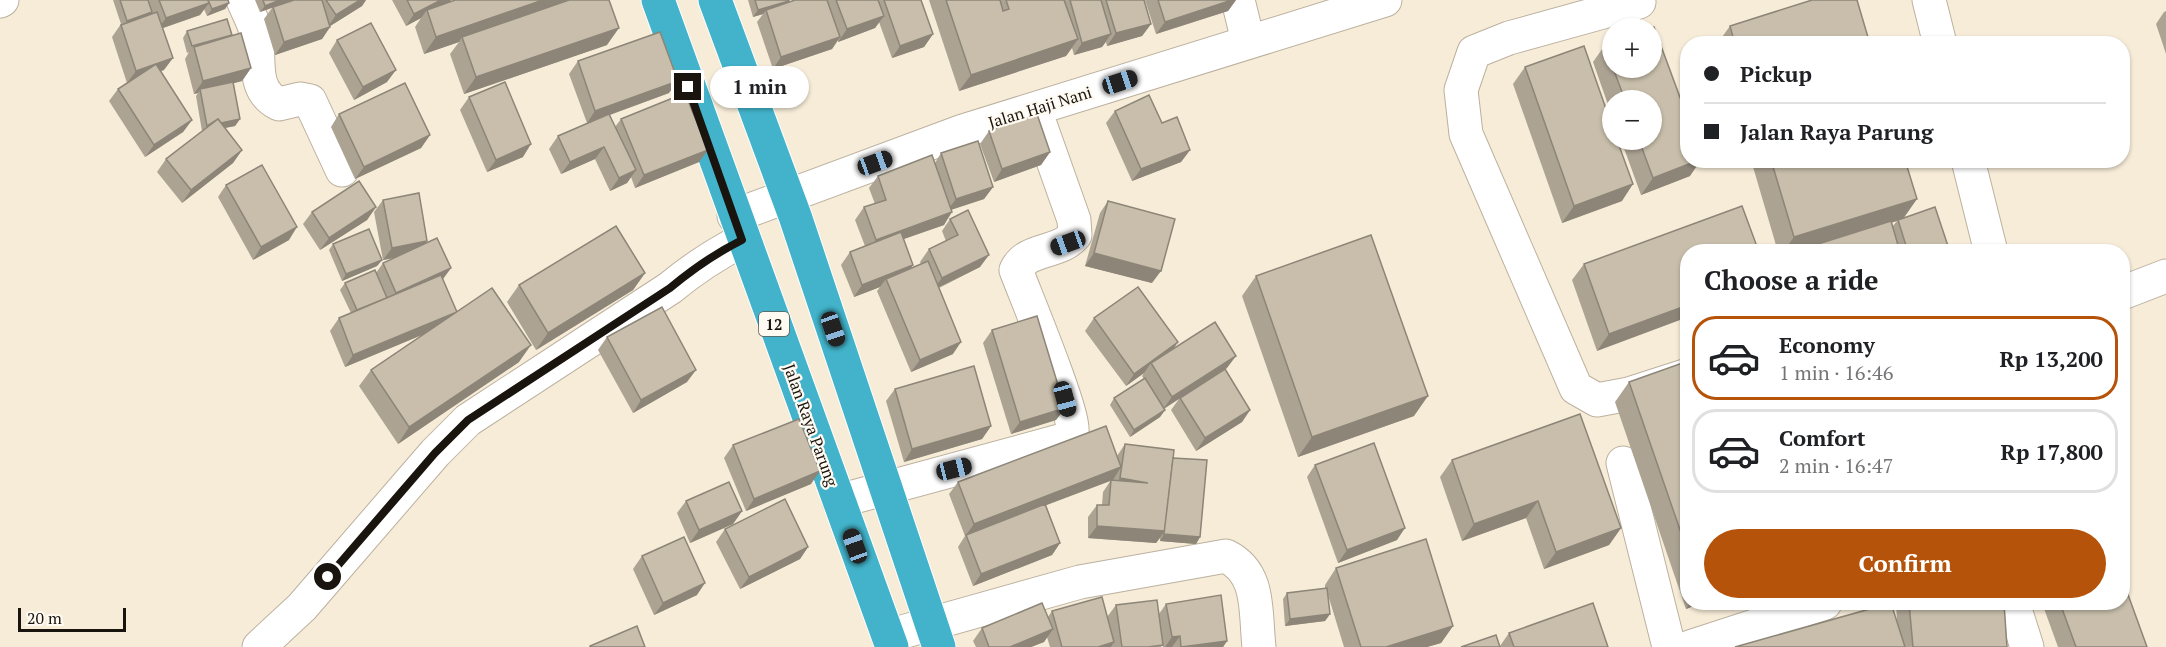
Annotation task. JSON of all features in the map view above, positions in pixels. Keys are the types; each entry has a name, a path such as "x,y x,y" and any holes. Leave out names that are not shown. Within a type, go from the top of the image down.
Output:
{"highway":[{"name":"Jalan Raya Parung","path":"657,0 890,641"},
{"path":"715,0 787,195 935,636"}],"street":[{"path":"243,0 255,28 258,73 264,93 279,104 300,99 310,101 342,170"},
{"path":"1238,0 1248,41"},
{"name":"Jalan Haji Nani","path":"259,647 302,607 435,453 468,420 670,288 693,271 738,228 787,195 963,131 1385,0"},
{"path":"1929,0 1938,36"},
{"path":"1639,2 1509,38 1474,52 1461,90 1466,134 1576,388 1597,400 1629,394 1680,378"},
{"path":"839,501 1067,439 1071,436 1073,430 1065,399 1016,270 1025,258 1068,243 1075,235 1074,220 1035,110"},
{"path":"1970,168 1989,244"},
{"path":"2130,290 2166,276"},
{"path":"1623,463 1669,647"},
{"path":"890,641 935,636 1080,582 1226,556 1238,562 1249,574 1259,647"},
{"path":"1690,647 1804,610"},
{"path":"2015,610 2027,647"}],"building":[{"path":"120,0 148,0 152,12 127,21"},
{"path":"159,0 208,0 209,3 166,18"},
{"path":"208,0 228,0 229,3 212,9"},
{"path":"263,0 280,0 265,6"},
{"path":"294,0 322,0 330,27 284,42 273,7"},
{"path":"326,0 360,0 336,15"},
{"path":"407,0 441,0 414,14"},
{"path":"455,0 543,0 436,37 427,10"},
{"path":"569,0 609,0 619,28 476,77 462,37"},
{"path":"755,0 789,0 789,1 758,10"},
{"path":"795,0 827,0 840,37 781,57 766,10"},
{"path":"836,0 878,0 884,16 847,29"},
{"path":"884,0 921,0 933,34 900,46"},
{"path":"946,0 1000,0 1003,11 1009,9 1006,0 1064,0 1078,39 971,75"},
{"path":"1070,0 1101,0 1111,34 1082,43"},
{"path":"1106,0 1144,0 1151,24 1116,33"},
{"path":"1158,0 1232,0 1165,22"},
{"path":"1812,0 1857,0 1868,36 1733,36 1730,26"},
{"path":"157,12 173,58 136,71 121,25"},
{"path":"227,19 232,35 192,46 187,31"},
{"path":"371,23 396,70 363,87 337,40"},
{"path":"660,32 678,81 595,111 578,61"},
{"path":"241,33 251,68 203,81 194,47"},
{"path":"1584,46 1602,97 1602,150 1621,150 1633,184 1574,206 1525,67"},
{"path":"1662,49 1680,97 1680,167 1653,178 1643,150 1662,150 1662,90 1621,90 1617,78 1662,78"},
{"path":"156,64 192,120 154,145 118,89"},
{"path":"233,82 240,119 221,123 218,119 207,126 200,89"},
{"path":"505,82 531,144 496,160 469,97"},
{"path":"405,83 430,135 364,167 339,114"},
{"path":"685,93 708,150 644,175 621,119"},
{"path":"1149,95 1162,123 1177,117 1190,150 1141,169 1115,111"},
{"path":"609,114 636,170 619,178 604,147 570,162 558,136"},
{"path":"1037,114 1050,152 1002,169 989,131"},
{"path":"218,119 242,150 191,190 166,159"},
{"path":"978,141 993,187 956,199 941,153"},
{"path":"932,155 952,212 876,240 864,207 886,200 878,176"},
{"path":"262,165 297,227 261,247 226,185"},
{"path":"1773,168 1907,168 1917,199 1794,237"},
{"path":"359,181 376,207 329,238 312,212"},
{"path":"419,193 427,241 392,248 383,200"},
{"path":"1108,201 1175,219 1161,271 1094,253"},
{"path":"1742,206 1756,244 1680,244 1680,308 1609,334 1584,264"},
{"path":"1935,207 1947,244 1906,244 1898,220"},
{"path":"968,210 989,255 942,278 929,249 958,235 950,219"},
{"path":"1891,221 1898,244 1818,244"},
{"path":"616,226 645,273 548,333 519,285"},
{"path":"369,229 382,260 346,274 333,244"},
{"path":"901,232 913,265 862,285 850,252"},
{"path":"1371,235 1428,396 1312,437 1256,276"},
{"path":"437,238 451,268 396,293 383,263"},
{"path":"928,261 961,342 920,360 886,279"},
{"path":"375,270 387,298 357,310 345,283"},
{"path":"441,275 457,312 353,355 339,318"},
{"path":"1138,287 1178,342 1134,374 1094,318"},
{"path":"492,288 531,345 409,427 371,370"},
{"path":"662,307 696,370 641,400 607,337"},
{"path":"1037,316 1065,408 1020,422 992,330"},
{"path":"1215,322 1236,356 1172,397 1151,363"},
{"path":"1680,364 1680,530 1629,382"},
{"path":"974,366 991,426 912,449 895,389"},
{"path":"1225,369 1250,410 1205,438 1180,398"},
{"path":"1145,378 1165,410 1134,430 1114,398"},
{"path":"1580,414 1621,528 1556,552 1538,501 1474,524 1452,460"},
{"path":"799,419 820,471 754,499 733,445"},
{"path":"1106,426 1121,467 974,524 958,482"},
{"path":"1374,443 1405,528 1347,550 1315,465"},
{"path":"1125,444 1174,450 1165,531 1097,526 1097,505 1109,505 1111,480 1148,483 1120,478"},
{"path":"1173,458 1207,460 1200,537 1164,534"},
{"path":"729,482 742,511 699,530 686,501"},
{"path":"785,499 808,547 749,577 725,529"},
{"path":"1045,504 1060,543 981,574 966,535"},
{"path":"684,537 705,583 663,603 642,556"},
{"path":"1426,539 1453,626 1386,647 1361,647 1336,568"},
{"path":"1327,588 1330,614 1290,619 1287,593"},
{"path":"1221,595 1227,641 1181,647 1180,636 1172,637 1166,604"},
{"path":"1102,597 1114,642 1098,647 1062,647 1052,611"},
{"path":"1157,600 1163,645 1122,647 1116,605"},
{"path":"2130,600 2147,647 2076,647 2063,610 2130,610"},
{"path":"1042,603 1053,629 1010,647 989,647 982,628"},
{"path":"1593,603 1608,647 1514,647 1509,633"},
{"path":"1866,610 1893,610 1905,647 1735,647"},
{"path":"1910,610 2004,610 2007,647 1913,647"},
{"path":"637,626 645,647 590,647 590,646"},
{"path":"1496,635 1500,647 1461,647"}],"route":[{"path":"328,577 435,453 468,420 670,288 693,271 700,262 742,240 688,87"}]}
